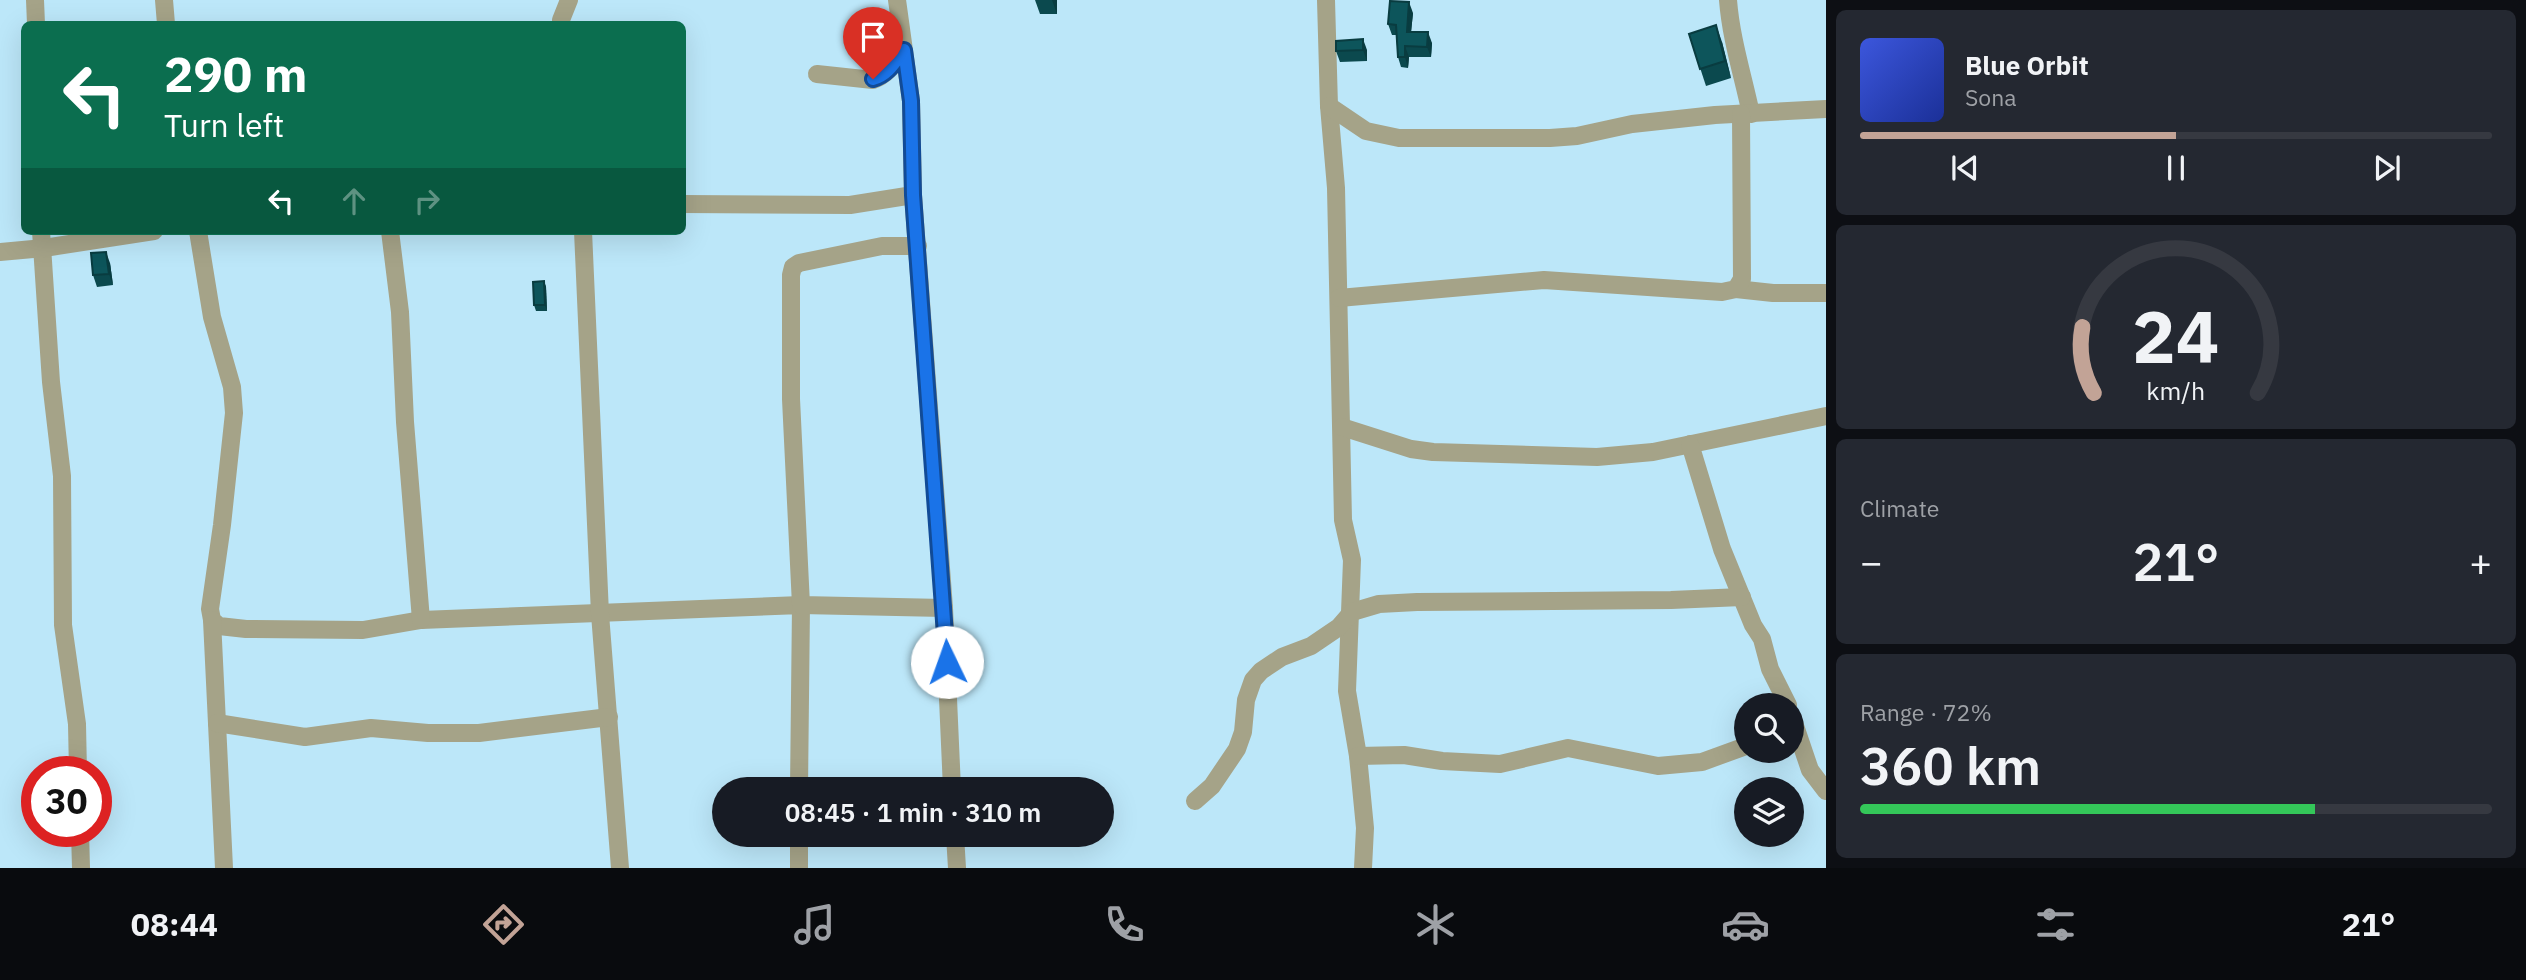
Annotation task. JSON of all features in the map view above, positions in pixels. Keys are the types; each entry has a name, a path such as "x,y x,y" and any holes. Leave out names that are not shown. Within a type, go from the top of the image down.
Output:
{"street":[{"path":"35,0 36,21"},
{"path":"164,0 166,21"},
{"path":"561,21 569,0"},
{"path":"897,0 911,101 913,195 944,608 951,777"},
{"path":"1326,0 1329,106 1336,188 1343,520 1352,560 1347,691 1358,756 1365,828 1363,868"},
{"path":"1728,0 1732,34 1740,59 1746,114 1742,279 1736,289"},
{"path":"817,74 873,79 881,77 904,50"},
{"path":"1329,106 1366,131 1399,138 1521,139 1577,136 1632,124 1826,109"},
{"path":"686,204 850,205 913,195"},
{"path":"0,252 43,240 105,235"},
{"path":"199,235 212,317 232,387 234,413 210,609 223,868"},
{"path":"390,235 400,312 405,422 421,620"},
{"path":"583,235 600,614 620,868"},
{"path":"43,240 51,382 62,476 63,625 76,724 77,756"},
{"path":"799,777 800,605 791,400 790,275 793,267 799,263 882,246 918,246"},
{"path":"1339,298 1544,280 1722,292 1736,289 1773,293 1826,293"},
{"path":"1342,427 1411,449 1433,452 1597,457 1653,452 1825,420"},
{"path":"1690,444 1722,549 1753,625 1762,639 1770,669 1782,693"},
{"path":"1195,801 1212,786 1237,748 1253,680 1282,657 1311,646 1339,627 1352,612 1379,604 1417,602 1742,597"},
{"path":"212,620 219,626 246,629 363,630 421,620 800,605 944,608"},
{"path":"217,723 306,737 371,728 428,733 479,733 609,717"},
{"path":"1358,756 1404,755 1442,761 1500,764 1568,748 1658,765 1702,762 1734,750"},
{"path":"1804,757 1826,791"},
{"path":"80,847 81,868"},
{"path":"799,847 799,868"},
{"path":"956,847 957,868"}],"building":[{"path":"1390,1 1409,2 1407,32 1428,32 1427,47 1405,46 1405,57 1398,57 1396,25 1388,24"},
{"path":"1716,25 1725,61 1700,69 1689,34"},
{"path":"1363,39 1363,50 1336,51 1336,41"},
{"path":"106,252 109,274 93,275 91,253"},
{"path":"544,281 545,305 534,305 533,282"}],"route":[{"path":"873,79 881,77 904,50 911,101 913,195 947,662"}]}
